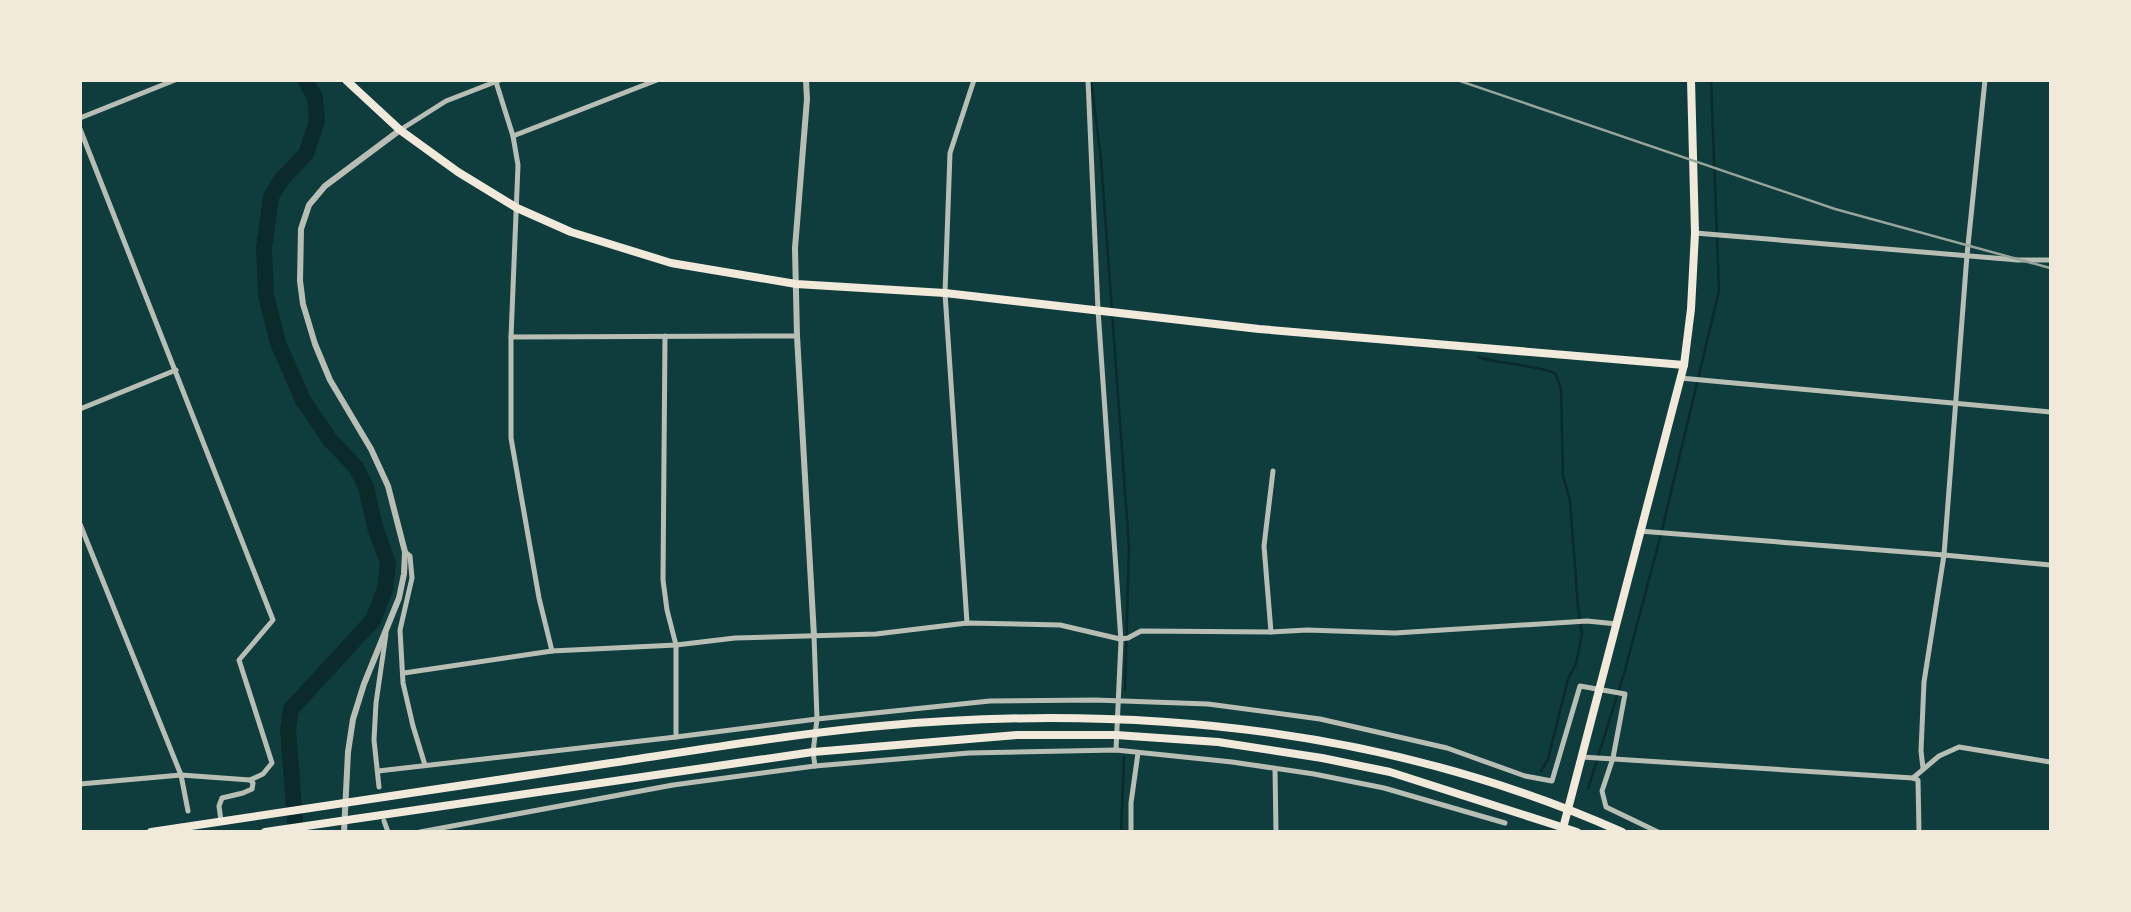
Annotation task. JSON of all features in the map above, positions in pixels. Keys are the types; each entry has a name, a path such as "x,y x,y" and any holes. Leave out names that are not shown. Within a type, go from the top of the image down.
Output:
{"main road":[{"path":"346,80 400,130 458,172 517,208 571,232 671,263 796,284 945,293 1259,329 1684,365"},
{"path":"1562,829 1684,365 1695,233 1691,80"},
{"path":"151,831 814,733 944,721 1116,718 1220,725 1324,740 1442,766 1569,808 1622,831"},
{"path":"265,831 813,752 1017,735 1116,735 1218,741 1390,772 1575,831"}],"street":[{"path":"80,118 175,80"},
{"path":"513,136 657,80"},
{"path":"806,80 795,248 797,336 814,636 817,719 813,752 815,766"},
{"path":"967,623 945,293 950,153 974,80"},
{"path":"1087,80 1098,310 1120,639 1116,750"},
{"path":"1923,768 1920,751 1924,682 1944,555 1967,255 1985,80"},
{"path":"344,831 348,752 353,719 364,684 399,598 405,552 388,486 372,449 330,380 303,304 300,281 302,229 309,205 326,186 400,130 446,100 498,81 518,165 510,337 511,438 539,598 552,651"},
{"path":"80,129 273,620 239,660 272,763 263,774 250,780 181,775 80,785"},
{"path":"1695,233 2018,260 2050,260"},
{"path":"510,337 797,336"},
{"path":"665,337 663,580 676,646 676,737"},
{"path":"80,409 176,370"},
{"path":"1680,378 2050,412"},
{"path":"1271,632 1264,545 1273,471"},
{"path":"80,524 181,775 188,811"},
{"path":"1639,531 2050,565"},
{"path":"405,552 410,556 412,578 400,630 403,683 412,726 425,765"},
{"path":"404,673 552,651 676,646 735,638 876,634 967,623 1060,625 1120,639 1142,631 1307,630 1395,633 1587,621 1617,624"},
{"path":"379,788 374,740 386,630"},
{"path":"378,771 990,701 1118,701 1208,704 1320,719 1447,748 1525,776 1552,781 1580,686 1625,694 1613,758 1602,791 1606,807 1657,831"},
{"path":"1913,778 1939,756 1959,747 2050,762"},
{"path":"420,831 673,786 815,766 969,753 1116,750 1314,774 1384,788 1506,823"},
{"path":"1130,831 1138,753"},
{"path":"1582,757 1913,778 1918,780 1919,831"},
{"path":"1275,769 1276,831"},
{"path":"221,821 219,806 222,797 252,789 253,783 250,780"},
{"path":"384,821 388,831"}],"waterway":[{"path":"296,832 288,730 291,709 373,620 385,589 388,563 375,527 366,487 356,467 330,440 303,400 278,343 266,295 264,248 271,197 281,180 306,154 317,121 315,97 305,80"},
{"path":"1091,80 1101,159 1129,547 1125,690"},
{"path":"1588,789 1625,670 1661,534 1719,291 1711,80"},
{"path":"1478,357 1555,373 1561,388 1563,476 1570,500 1582,634 1548,759 1541,771"},
{"path":"1121,832 1124,757"}],"railway":[{"path":"1457,80 1835,209 2050,268"}]}
